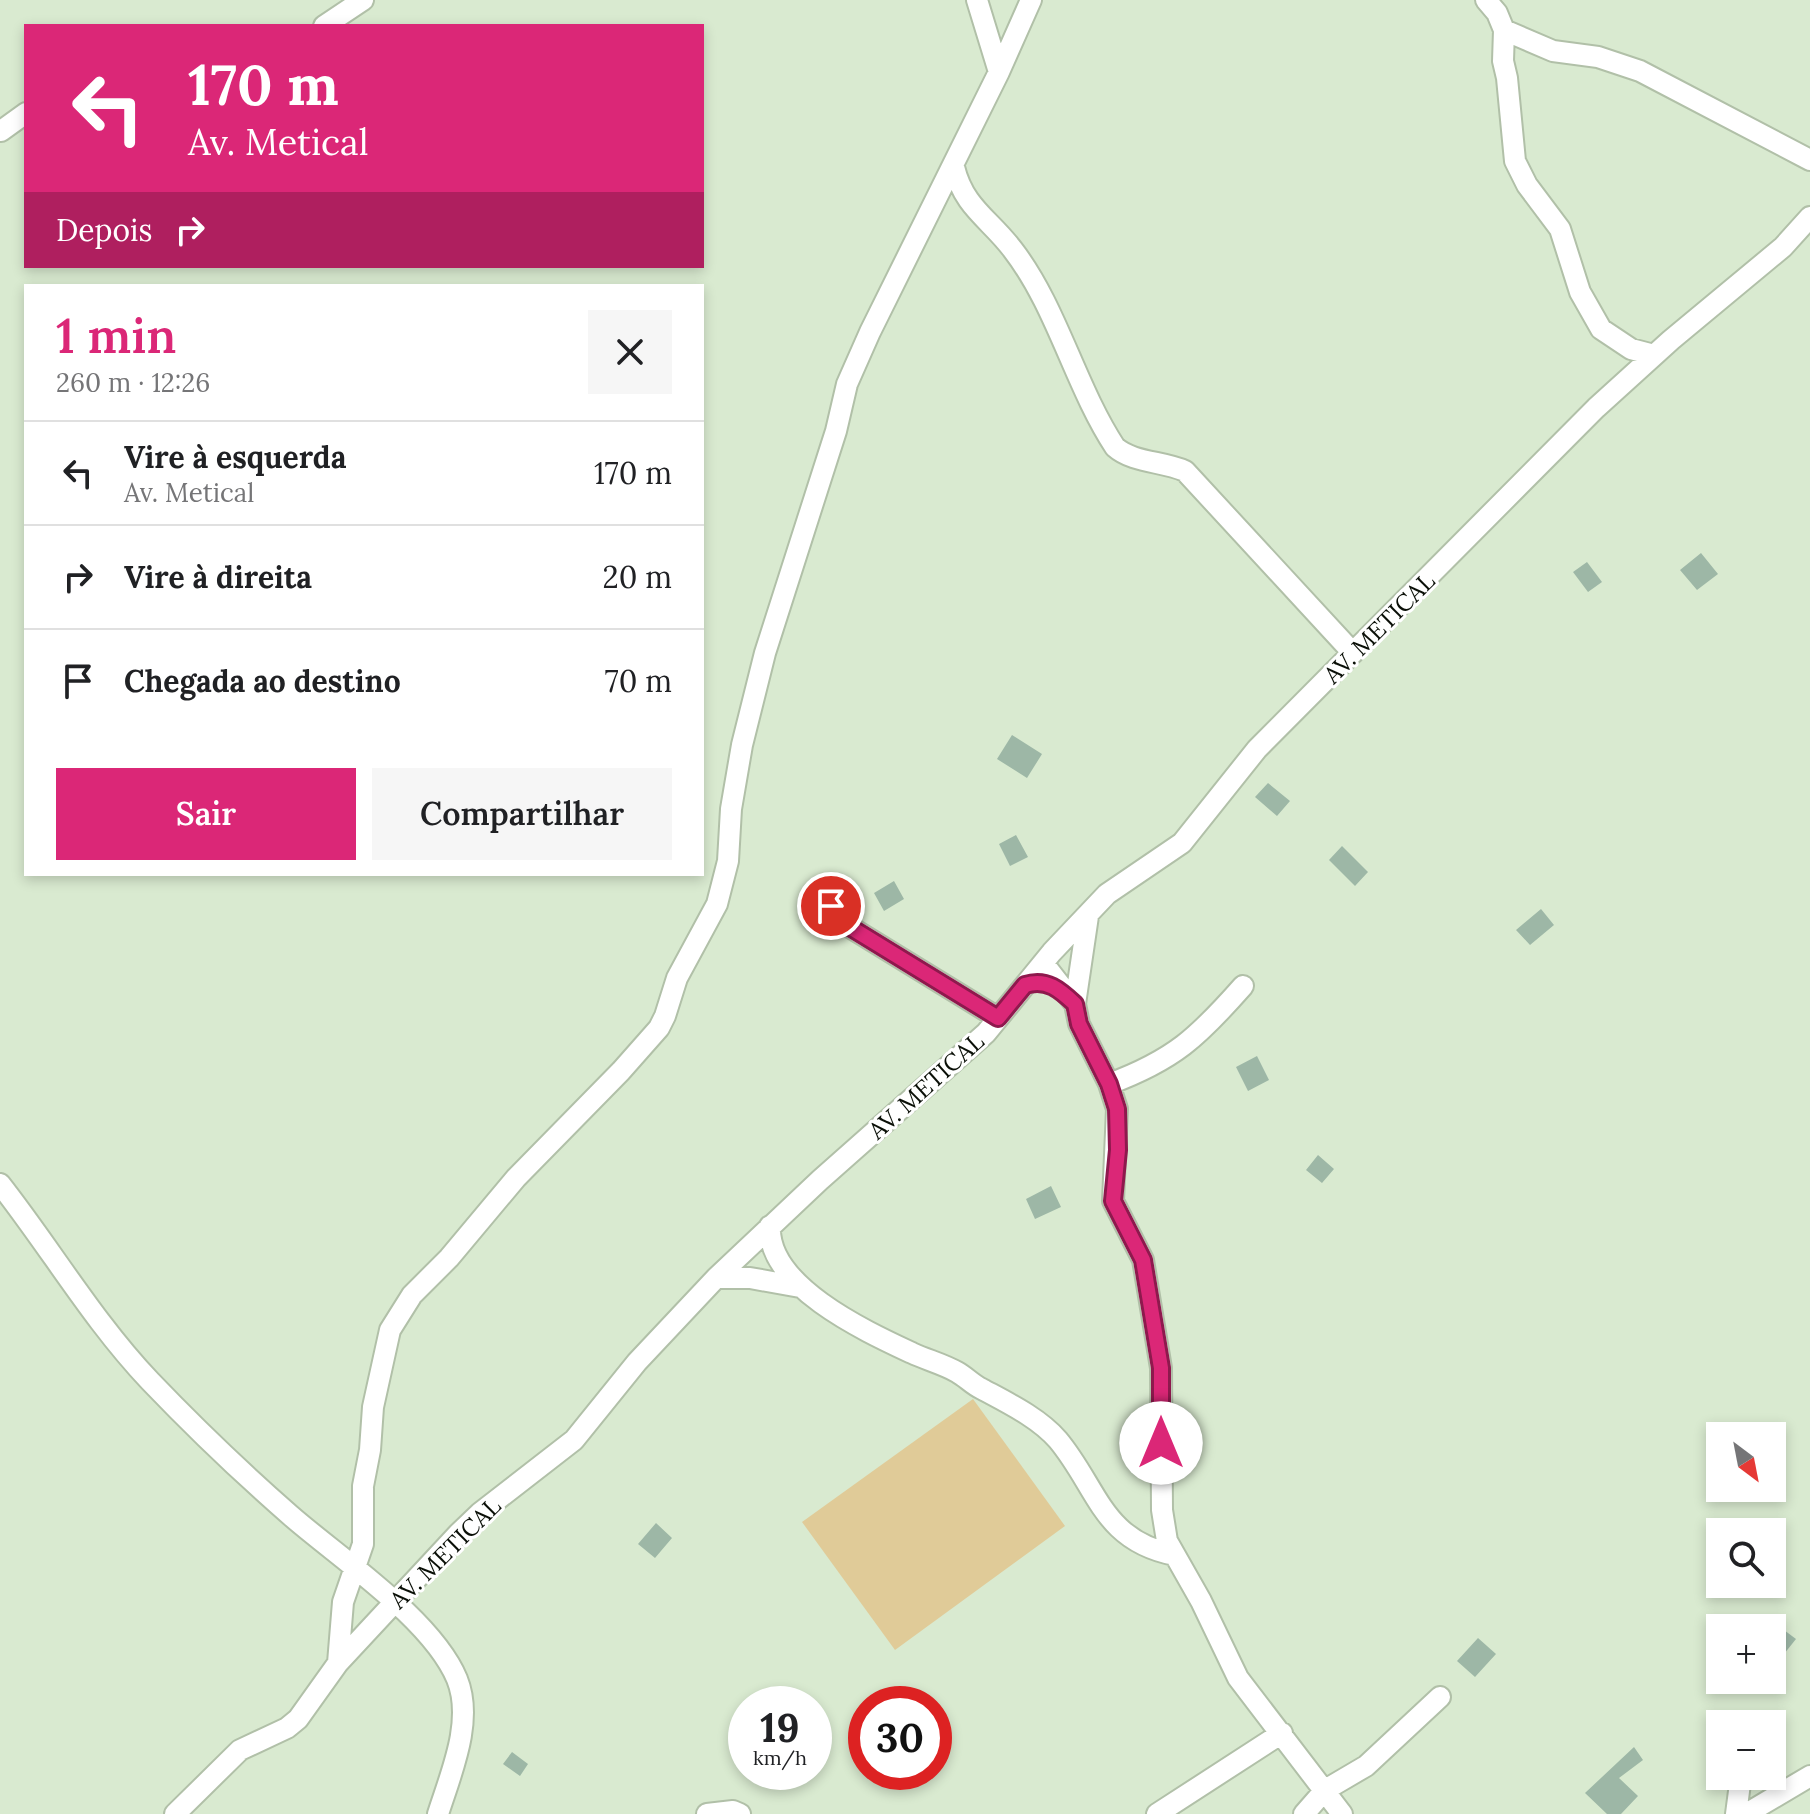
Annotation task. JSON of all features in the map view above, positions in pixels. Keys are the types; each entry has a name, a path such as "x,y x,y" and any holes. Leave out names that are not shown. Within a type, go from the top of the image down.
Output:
{"street":[{"path":"327,24 363,0"},
{"path":"977,0 999,72"},
{"path":"338,1663 343,1602 365,1532 363,1486 370,1450 373,1407 390,1330 412,1295 449,1258 516,1178 659,1028 681,970 717,904 728,861 731,809 742,745 765,653 836,431 847,384 954,167 1031,0"},
{"path":"1486,0 1497,13 1504,30 1503,61 1515,161 1527,185 1560,229 1580,292 1601,329 1631,349 1654,355"},
{"path":"1504,30 1553,51 1598,57 1640,71 1810,160"},
{"path":"1,131 24,114"},
{"path":"954,167 958,183 974,210 1019,258 1115,447 1130,457 1185,471 1353,653"},
{"name":"AV. METICAL","path":"175,1814 240,1750 293,1724 338,1663 394,1603 480,1513 574,1440 637,1362 716,1278 963,1054 1113,889 1182,843 1257,749 1596,408 1783,247 1810,217"},
{"path":"831,906 831,912 840,921 998,1018"},
{"path":"1068,998 1088,916"},
{"path":"1043,963 1068,998 1109,1084 1117,1109 1118,1150 1113,1201 1143,1260 1161,1368 1163,1527 1238,1678 1342,1814"},
{"path":"1025,985 1048,983 1068,998"},
{"path":"1109,1084 1152,1068 1178,1052 1243,986"},
{"path":"0,1184 107,1332 150,1382 289,1513 394,1603 449,1662 462,1700 461,1731 438,1814"},
{"path":"770,1226 769,1243 783,1269 800,1287 893,1344 956,1371 1043,1427 1058,1441 1095,1500 1115,1524 1149,1550 1175,1555"},
{"path":"716,1278 750,1278 800,1287"},
{"path":"1304,1814 1325,1790 1366,1766 1440,1697"},
{"path":"1157,1814 1282,1733"},
{"path":"1746,1814 1810,1776"},
{"path":"1736,1814 1739,1790"},
{"path":"707,1814 733,1811 740,1814"}],"shaded area":[{"path":"973,1399 1065,1526 895,1650 802,1522"}],"building":[{"path":"1701,553 1718,574 1697,590 1680,570"},
{"path":"1587,562 1602,582 1588,592 1573,572"},
{"path":"1012,735 1042,754 1027,778 997,759"},
{"path":"1268,783 1290,801 1277,816 1255,797"},
{"path":"1016,835 1028,857 1010,866 999,844"},
{"path":"1342,846 1368,872 1355,886 1329,860"},
{"path":"894,881 904,899 884,911 874,893"},
{"path":"1541,909 1554,925 1530,945 1516,930"},
{"path":"1257,1056 1269,1080 1248,1091 1236,1067"},
{"path":"1318,1155 1334,1169 1322,1183 1306,1170"},
{"path":"1051,1186 1061,1207 1035,1219 1026,1199"},
{"path":"656,1523 672,1538 655,1558 638,1544"},
{"path":"1786,1632 1796,1639 1786,1652"},
{"path":"1478,1638 1496,1654 1475,1677 1457,1661"},
{"path":"1634,1747 1643,1760 1619,1778 1638,1796 1621,1814 1607,1814 1585,1793"},
{"path":"512,1752 528,1764 520,1776 503,1764"}],"route":[{"path":"831,906 831,912 840,921 998,1018 1025,985 1032,983 1048,983 1075,1004 1079,1024 1109,1084 1117,1109 1118,1150 1113,1201 1122,1224 1136,1243 1143,1260 1149,1311 1161,1368 1161,1443"}]}
